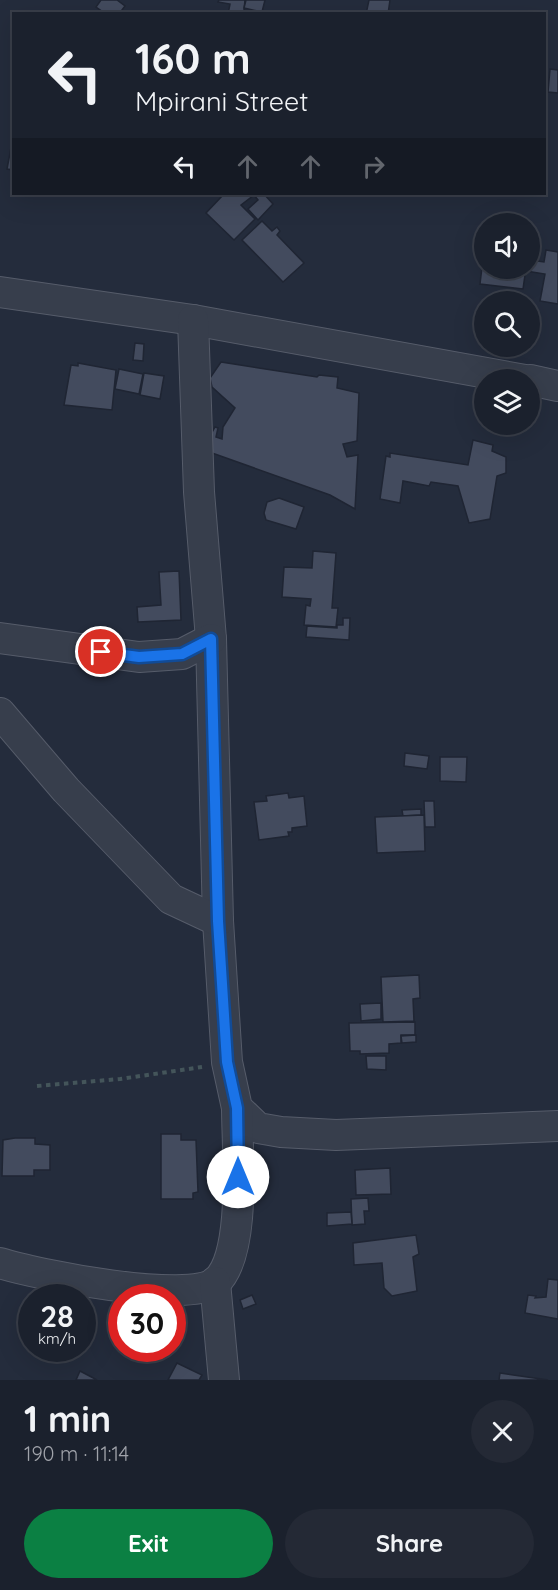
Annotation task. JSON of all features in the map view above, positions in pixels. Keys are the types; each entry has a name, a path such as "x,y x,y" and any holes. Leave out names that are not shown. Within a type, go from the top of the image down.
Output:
{"street":[{"path":"0,292 193,320 474,371"},
{"path":"0,1263 30,1272 136,1289 203,1288 215,1282 228,1263 238,1223 237,1108 227,1062 218,921 211,639 200,492 193,320"},
{"path":"540,382 558,386"},
{"path":"0,638 139,657 182,654 211,639"},
{"path":"0,713 66,789 171,899 218,921"},
{"path":"237,1108 258,1128 281,1132 336,1135 558,1126"},
{"path":"215,1282 224,1380"}],"path":[{"path":"37,1086 152,1075 227,1062"}],"building":[{"path":"101,0 117,0 125,6 120,12 103,12 96,7"},
{"path":"219,0 245,0 244,10 251,12 228,12 230,4 218,2"},
{"path":"246,0 265,0 262,12 244,8"},
{"path":"369,0 390,0 388,12 366,12"},
{"path":"550,69 558,70 558,93 548,92"},
{"path":"12,142 12,170 7,169"},
{"path":"223,195 254,195 241,205 255,219 234,240 206,213"},
{"path":"254,195 265,195 273,204 258,220 248,209 258,200"},
{"path":"262,221 272,231 277,227 280,231 277,235 304,263 283,282 242,240"},
{"path":"546,250 558,252 558,304 540,301 545,274 540,273 540,261 544,262"},
{"path":"481,279 524,279 523,289 480,284"},
{"path":"135,343 144,344 143,361 133,360"},
{"path":"221,362 317,377 319,375 338,377 337,388 359,393 357,441 343,444 347,457 358,455 355,509 330,495 212,453 210,436 215,427 218,428 216,437 222,439 223,427 235,408 212,387 210,378"},
{"path":"78,363 116,370 112,410 64,405 71,365 78,366"},
{"path":"119,369 143,374 139,394 115,389"},
{"path":"144,373 164,376 160,399 140,395"},
{"path":"473,440 493,445 492,451 506,457 506,473 497,476 490,519 469,523 458,486 431,482 429,486 403,481 400,503 380,499 386,456 390,457 390,453 468,465"},
{"path":"279,498 304,507 296,529 266,520 264,513 267,502"},
{"path":"313,551 336,553 332,608 338,608 336,627 304,625 306,605 310,606 311,599 282,597 284,567 312,568"},
{"path":"179,571 181,620 138,622 137,607 161,605 159,572"},
{"path":"343,618 350,618 349,640 306,637 307,626 337,628 337,625 343,625"},
{"path":"405,753 429,756 427,769 404,766"},
{"path":"440,757 467,757 466,782 440,781"},
{"path":"288,793 289,798 304,796 307,826 292,828 292,832 288,832 289,836 259,840 254,802 267,801 266,796"},
{"path":"424,801 434,801 435,827 425,827"},
{"path":"421,809 421,815 403,816 402,810"},
{"path":"424,815 425,851 377,853 375,817"},
{"path":"419,975 420,998 413,999 414,1021 383,1022 381,977"},
{"path":"381,1003 381,1019 361,1021 360,1004"},
{"path":"415,1022 415,1035 401,1035 401,1043 389,1044 389,1053 360,1054 360,1051 350,1051 349,1023"},
{"path":"416,1035 416,1042 402,1043 401,1036"},
{"path":"366,1056 386,1056 386,1070 367,1069"},
{"path":"161,1134 181,1134 181,1140 196,1140 198,1192 193,1193 193,1199 161,1199"},
{"path":"35,1138 35,1144 50,1145 50,1170 34,1170 34,1176 2,1176 3,1140"},
{"path":"390,1168 391,1194 356,1195 355,1170"},
{"path":"368,1198 369,1211 364,1211 365,1224 352,1225 351,1199"},
{"path":"351,1212 352,1224 327,1226 327,1213"},
{"path":"416,1235 419,1254 413,1257 417,1291 392,1296 384,1288 382,1263 354,1265 353,1243"},
{"path":"548,1279 558,1280 558,1319 525,1313 528,1295 536,1296 535,1298 546,1297"},
{"path":"252,1295 256,1304 243,1309 240,1300"},
{"path":"177,1363 202,1375 199,1380 168,1380"},
{"path":"80,1371 97,1380 76,1380"},
{"path":"500,1373 548,1380 499,1380"}],"route":[{"path":"101,652 139,657 182,654 211,639 218,921 227,1062 237,1108 238,1177"}]}
